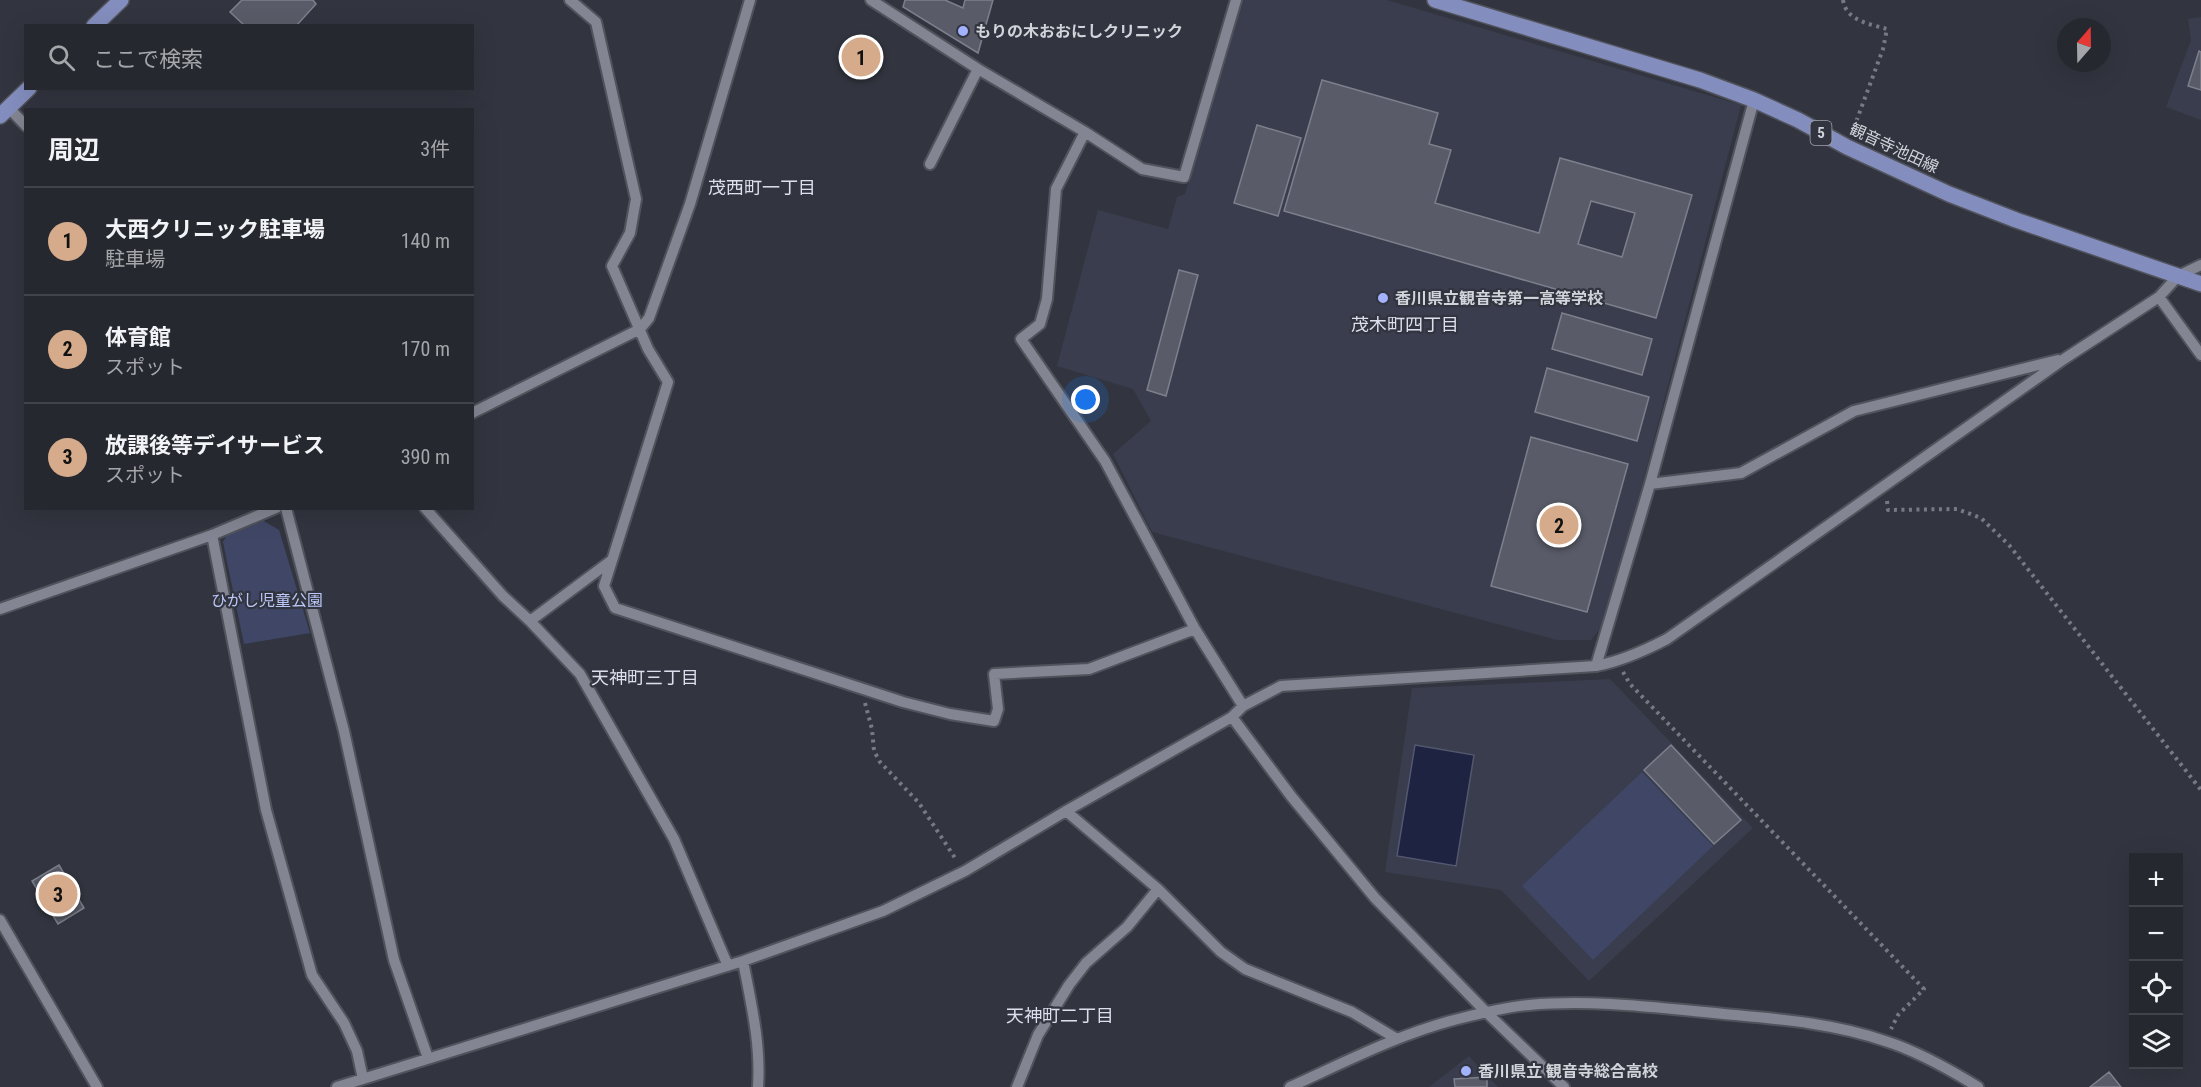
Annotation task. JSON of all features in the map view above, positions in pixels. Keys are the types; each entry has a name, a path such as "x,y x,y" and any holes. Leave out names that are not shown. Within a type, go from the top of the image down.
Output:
{"main road":[{"path":"96,24 121,0"},
{"name":"観音寺池田線","path":"1435,0 1700,80 1755,100 1847,147 1949,194 2201,284"},
{"path":"5,112 26,90"}],"street":[{"path":"570,0 596,22 636,199 630,233 612,266 640,329 668,382 604,586 615,608 861,688 950,714 994,721 998,709 994,674 1089,669 1195,629"},
{"path":"474,412 640,329 649,318 690,204 750,0"},
{"path":"871,0 978,69 1142,169 1184,177 1236,0"},
{"path":"892,13 897,0"},
{"path":"930,164 978,69"},
{"path":"1596,666 1650,484 1755,100"},
{"path":"5,112 24,125"},
{"path":"1084,132 1056,189 1047,298 1040,324 1021,339 1105,461 1195,629 1243,706"},
{"path":"337,1087 728,966 883,911 965,871 1232,717 1243,706 1281,686 1596,666 1617,662 1667,639 2064,358 2159,297 2178,276 2201,265"},
{"path":"2159,297 2201,355"},
{"path":"1650,484 1741,473 1854,411 2064,358"},
{"path":"0,609 212,535 271,510"},
{"path":"287,510 345,730 394,960 428,1058"},
{"path":"426,510 503,596 580,674 674,839 728,966"},
{"path":"212,535 266,810 312,975 344,1023 357,1051 363,1079"},
{"path":"530,621 612,560"},
{"path":"1232,717 1291,796 1375,898 1487,1013 1564,1087"},
{"path":"1066,811 1158,889 1221,952 1245,969 1352,1012 1397,1039"},
{"path":"1017,1087 1038,1035 1069,985 1086,963 1127,927 1158,889"},
{"path":"0,920 97,1087"},
{"path":"743,961 756,1025 758,1087"},
{"path":"1290,1087 1397,1039 1452,1020 1539,1005 1572,1003 1638,1006 1776,1019 1832,1027 1886,1041 1959,1075 1978,1087"}],"path":[{"path":"1843,0 1844,6 1854,19 1887,29 1876,70 1847,147"},
{"path":"1884,485 1888,510 1957,509 1981,518 2009,545 2201,790"},
{"path":"1617,662 1630,684 1924,989 1898,1015 1886,1041"},
{"path":"861,688 872,729 874,751 880,762 919,803 939,836 965,871"}],"shaded area":[{"name":"香川県立観音寺第一高等学校","path":"1242,0 1387,0 1741,105 1607,620 1591,640 1557,640 1152,532 1113,454 1151,421 1133,389 1057,366 1098,210 1168,229 1177,197 1185,194"},
{"path":"2201,17 2201,120 2166,107 2191,40 2188,19"},
{"path":"1610,679 1753,828 1589,981 1501,890 1385,872 1412,688"},
{"path":"1415,745 1474,755 1456,866 1397,856"},
{"name":"香川県立 観音寺総合高校","path":"1469,1056 1498,1087 1429,1087"}],"green space":[{"name":"ひがし児童公園","path":"262,520 279,530 310,633 244,644 223,542 228,533"},
{"path":"1642,772 1713,846 1593,960 1522,886"}],"building":[{"path":"242,0 313,0 316,4 298,24 243,24 230,12"},
{"name":"もりの木おおにしクリニック","path":"905,0 945,0 963,8 965,0 993,0 978,53 903,7"},
{"path":"2199,51 2201,52 2201,90 2188,86"},
{"name":"香川県立観音寺第一高等学校","path":"1322,80 1438,113 1429,144 1451,150 1435,203 1539,233 1560,158 1692,195 1656,318 1284,211","holes":["1591,201 1635,213 1622,257 1578,244"]},
{"path":"1257,125 1301,138 1278,216 1234,203"},
{"path":"1179,270 1198,275 1166,396 1147,390"},
{"path":"1562,313 1652,339 1642,375 1552,349"},
{"path":"1547,368 1649,397 1637,441 1535,412"},
{"path":"1531,437 1628,464 1587,612 1491,586"},
{"path":"1671,745 1741,820 1714,844 1644,770"},
{"path":"59,865 84,908 58,924 32,881"},
{"path":"2109,1072 2121,1087 2090,1087"},
{"path":"1487,1077 1487,1087 1455,1087 1454,1079"}],"place":[{"name":"もりの木おおにしクリニック","path":"963,31"},
{"name":"大西クリニック駐車場","path":"861,57"},
{"name":"香川県立観音寺第一高等学校","path":"1383,298"},
{"name":"体育館","path":"1559,525"},
{"name":"放課後等デイサービス","path":"58,894"},
{"name":"香川県立 観音寺総合高校","path":"1466,1071"}],"district":[{"name":"茂西町一丁目","path":"762,187"},
{"name":"茂木町四丁目","path":"1405,324"},
{"name":"天神町三丁目","path":"645,677"},
{"name":"天神町二丁目","path":"1060,1015"}]}
